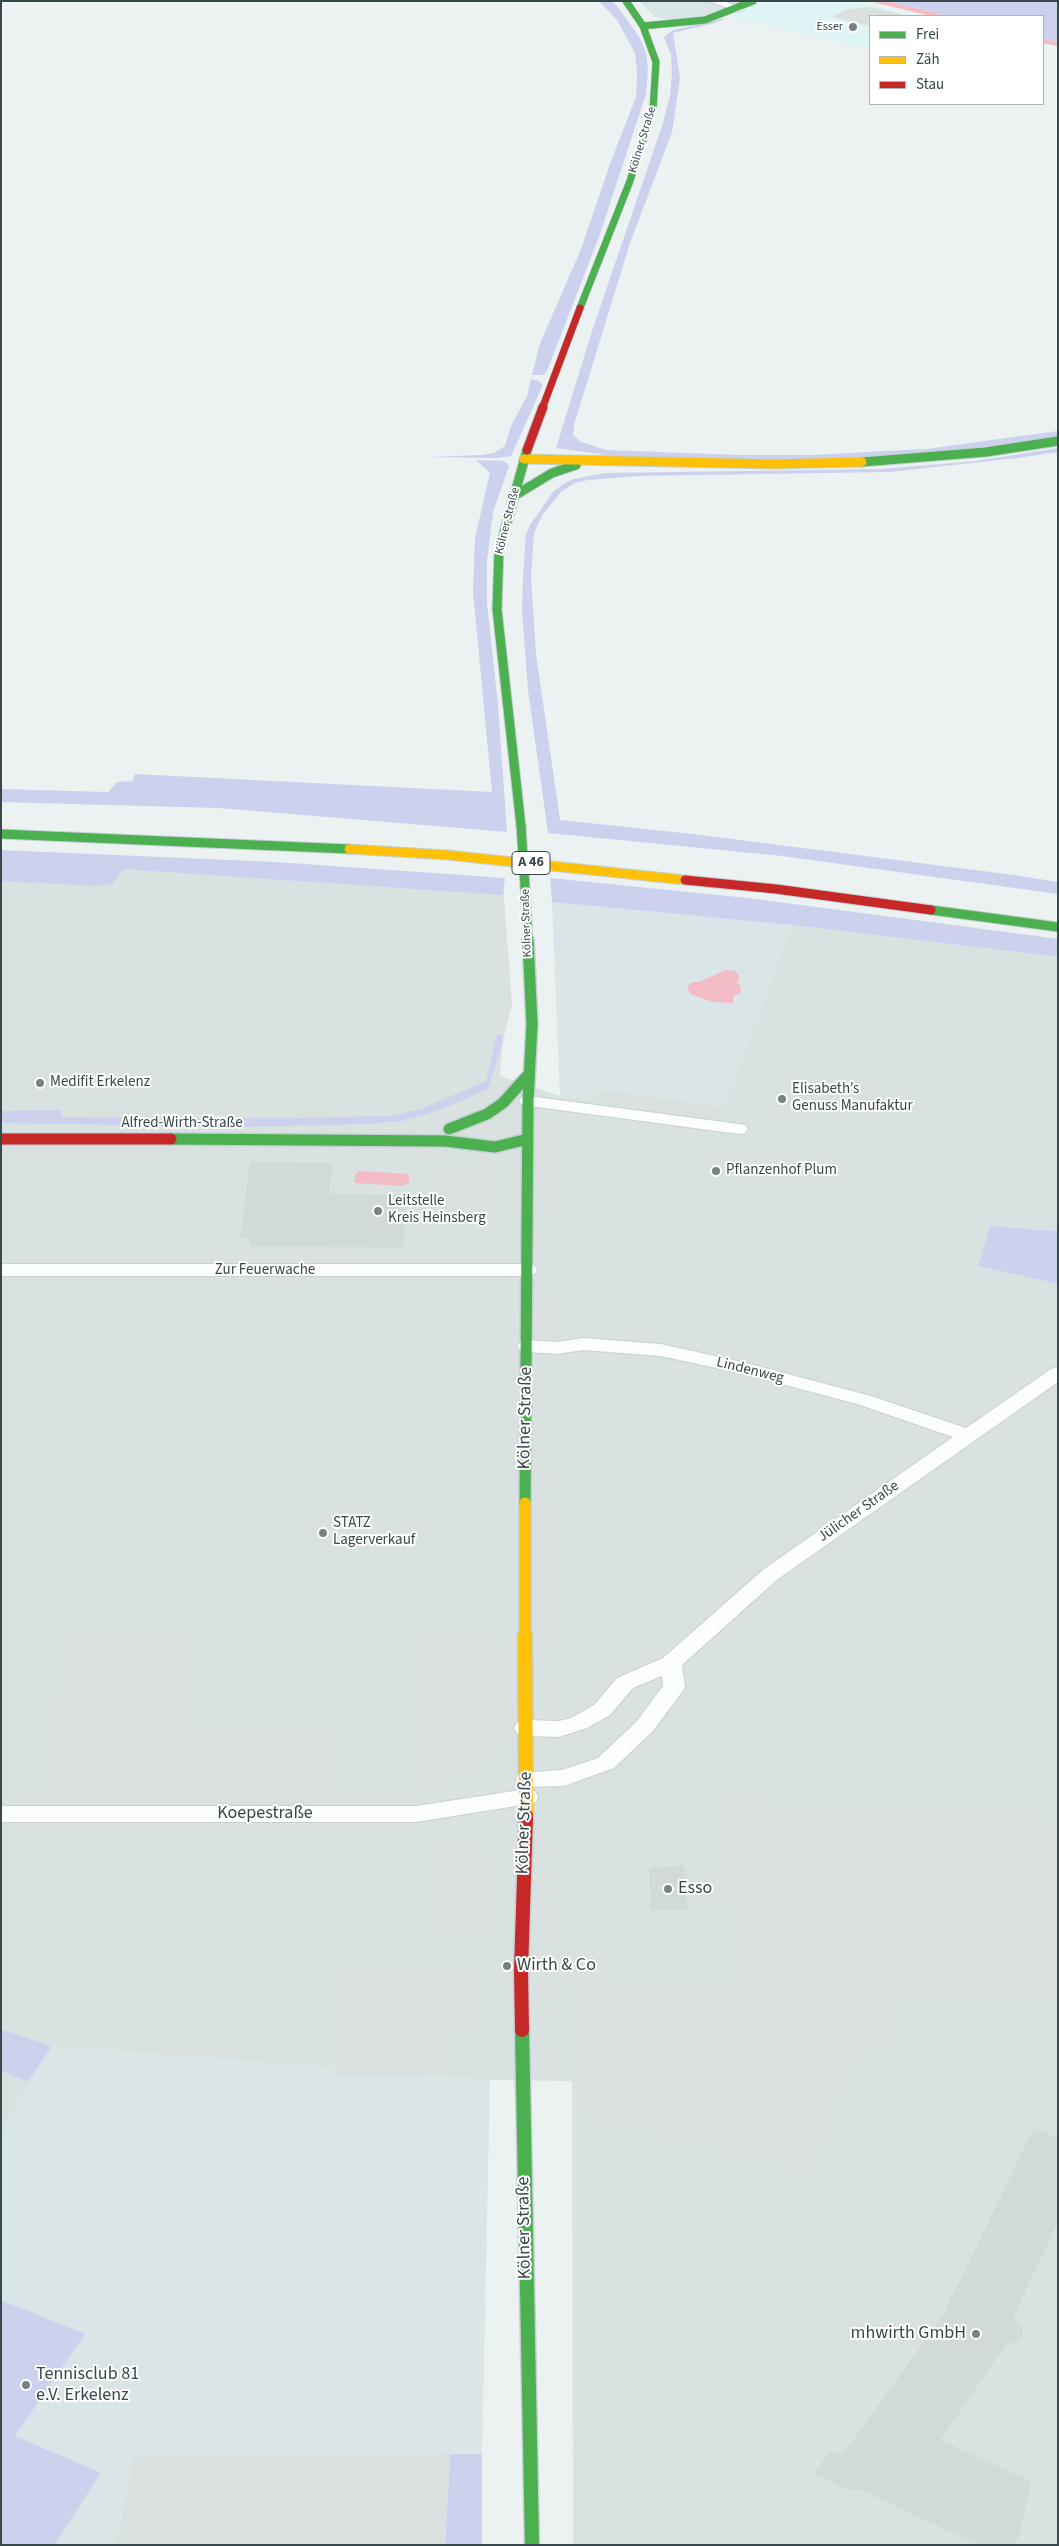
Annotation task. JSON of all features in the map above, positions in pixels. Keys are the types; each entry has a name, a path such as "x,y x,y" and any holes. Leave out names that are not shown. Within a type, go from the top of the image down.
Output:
{"main road":[{"name":"Kölner Straße","path":"532,2545 521,1970 527,1788 528,1101 532,1017 522,826 497,609 499,551 524,459 630,181 653,109 656,62 644,26 626,1"},
{"path":"644,26 706,20 739,9 753,1"},
{"path":"524,459 589,462 774,464 881,462 986,452 1058,441"},
{"path":"514,496 552,473 589,462"},
{"name":"A 46","path":"1,834 262,843 447,855 776,888 1058,927"},
{"name":"A 46","path":"507,845 537,848"},
{"path":"449,1129 471,1122 503,1103 529,1074"},
{"name":"Alfred-Wirth-Straße","path":"363,1138 449,1129 486,1129"},
{"path":"503,1131 528,1139"},
{"name":"Alfred-Wirth-Straße","path":"1,1139 363,1138 444,1141 495,1147 528,1139"}],"street":[{"path":"713,1 739,9"},
{"path":"528,1101 738,1129"},
{"name":"Zur Feuerwache","path":"1,1270 528,1270"},
{"name":"Lindenweg","path":"527,1346 557,1348 583,1344 661,1350 750,1370 864,1400 967,1435"},
{"name":"Jülicher Straße","path":"526,1728 560,1728 580,1723 602,1710 626,1683 671,1663 771,1574 1058,1373"},
{"path":"527,1788 606,1764 645,1726 674,1687 671,1663"},
{"name":"Koepestraße","path":"1,1814 416,1814 527,1788"}],"shaded area":[{"path":"599,1 612,1 640,38 646,53 648,70 646,94 599,237 547,371 544,375 532,375 539,346 581,249 610,164 636,97 637,73 635,53 617,20"},
{"path":"640,1 745,1 698,19 674,21 655,17"},
{"path":"759,1 852,1 913,15 869,15 869,50 729,17"},
{"path":"886,1 1058,1 1058,42 1044,39 1044,15 945,15"},
{"path":"870,7 905,15 869,15 869,26 832,17 848,9"},
{"path":"729,17 715,23 673,33 680,78 672,132 630,243 574,425 573,435 581,442 606,450 741,455 810,455 926,449 1058,431 1058,437 1001,447 919,456 821,460 620,457 556,448 592,331 663,123 670,96 672,73 671,55 664,37 673,30"},
{"path":"531,379 539,381 543,385 511,456 497,458 429,457 481,455 494,453 505,446 511,426 527,396"},
{"path":"1058,448 1058,452 1017,458 889,472 638,476 588,480 575,483 561,492 543,514 534,533 531,577 536,654 560,820 693,834 1014,875 1058,882 1058,894 782,856 548,833 528,690 522,611 523,576 526,534 530,525 553,492 563,484 573,479 605,473 881,469 976,461"},
{"path":"476,460 504,461 509,466 493,512 487,561 487,603 498,705 507,832 218,808 1,802 1,789 108,792 117,782 132,781 135,774 492,792 473,592 475,538 490,473"},
{"path":"1,850 276,862 505,878 503,895 123,869 112,884 96,886 1,881"},
{"path":"1,856 503,884 512,1004 503,1041 500,1076 560,1096 592,1101 597,1089 725,1107 792,925 1058,957 1058,1231 990,1226 978,1266 1058,1284 1058,2545 573,2545 572,2081 490,2080 52,2046 1,2029"},
{"path":"550,878 748,898 1058,939 1058,957 792,925 552,902"},
{"path":"552,902 792,925 725,1108 597,1089 592,1101 560,1096"},
{"path":"726,970 735,971 740,977 737,981 741,988 740,993 733,996 733,1003 713,1002 690,994 687,988 692,982 699,982"},
{"path":"497,1034 502,1035 503,1041 488,1089 440,1110 403,1121 367,1124 245,1127 1,1123 1,1111 61,1110 61,1117 283,1118 389,1116 421,1109 486,1081"},
{"path":"616,1092 725,1108 720,1120 610,1104"},
{"path":"358,1171 409,1174 409,1182 403,1186 355,1183 355,1176"},
{"path":"482,1174 482,1219 440,1219 440,1175"},
{"path":"990,1226 1058,1231 1058,1284 978,1266"},
{"path":"308,1255 344,1255 344,1265 307,1265"},
{"path":"71,1640 191,1641 186,1728 327,1731 321,1807 46,1800"},
{"path":"497,1640 497,1739 481,1756 458,1772 417,1789 422,1641"},
{"path":"729,1804 1058,1823 1058,2000 883,1993 883,2047 853,2046 831,2108 805,2166 585,2112 586,1988 738,1990"},
{"path":"436,1845 470,1846 484,1854 490,1864 490,1935 436,1936"},
{"path":"473,1967 473,2021 436,2022 437,2075 335,2076 338,1968"},
{"path":"1,2029 52,2046 28,2082 1,2071"},
{"path":"52,2046 490,2080 482,2454 134,2457 115,2545 1,2545 1,2137 28,2082"},
{"path":"1,2071 28,2082 1,2137"},
{"name":"Tennisclub 81 e.V. Erkelenz","path":"1,2300 85,2334 15,2436 101,2473 54,2545 1,2545"},
{"path":"450,2454 482,2454 482,2545 445,2545"},
{"path":"450,2454 445,2545 115,2545 134,2457"}],"building":[{"path":"250,1162 332,1163 329,1194 406,1195 403,1247 250,1246 251,1238 241,1237"},
{"name":"Esso","path":"684,1866 687,1910 651,1910 650,1868"},
{"name":"mhwirth GmbH","path":"1034,2129 1058,2138 1058,2220 1013,2317 1021,2327 1022,2337 1018,2341 1006,2344 940,2440 1031,2482 1018,2538 1012,2545 980,2545 860,2489 849,2490 814,2473 831,2451 842,2456 946,2312 951,2295 953,2296"}],"waterway":[{"path":"877,1 936,15"},
{"path":"1044,41 1058,44"}],"traffic: fast":[{"path":"580,308 630,181 653,109 656,62 643,26 626,1"},
{"path":"643,26 705,20 753,1"},
{"path":"862,462 986,452 1058,441"},
{"path":"521,826 497,609 499,551 527,450"},
{"path":"514,496 552,473 576,465"},
{"path":"521,826 526,902"},
{"path":"1,834 349,849"},
{"path":"525,1503 528,1101 532,1024 526,902"},
{"path":"931,910 1058,927"},
{"path":"449,1129 487,1114 503,1103 529,1074"},
{"path":"171,1139 445,1141 495,1147 528,1139"},
{"path":"522,2030 532,2545"}],"traffic: slow":[{"path":"524,459 774,464 862,462"},
{"path":"349,849 447,855 685,880"},
{"path":"525,1503 526,1816"}],"traffic: jam":[{"path":"527,450 580,308"},
{"path":"685,880 776,889 931,910"},
{"path":"1,1139 171,1139"},
{"path":"522,2030 521,1970 526,1816"}],"place":[{"name":"Esser","path":"853,27"},
{"name":"Medifit Erkelenz","path":"40,1083"},
{"name":"Elisabeth’s Genuss Manufaktur","path":"782,1099"},
{"name":"Pflanzenhof Plum","path":"716,1171"},
{"name":"Leitstelle Kreis Heinsberg","path":"378,1211"},
{"name":"STATZ Lagerverkauf","path":"323,1533"},
{"name":"Esso","path":"668,1889"},
{"name":"Wirth & Co","path":"507,1966"},
{"name":"mhwirth GmbH","path":"976,2334"},
{"name":"Tennisclub 81 e.V. Erkelenz","path":"26,2385"}]}
